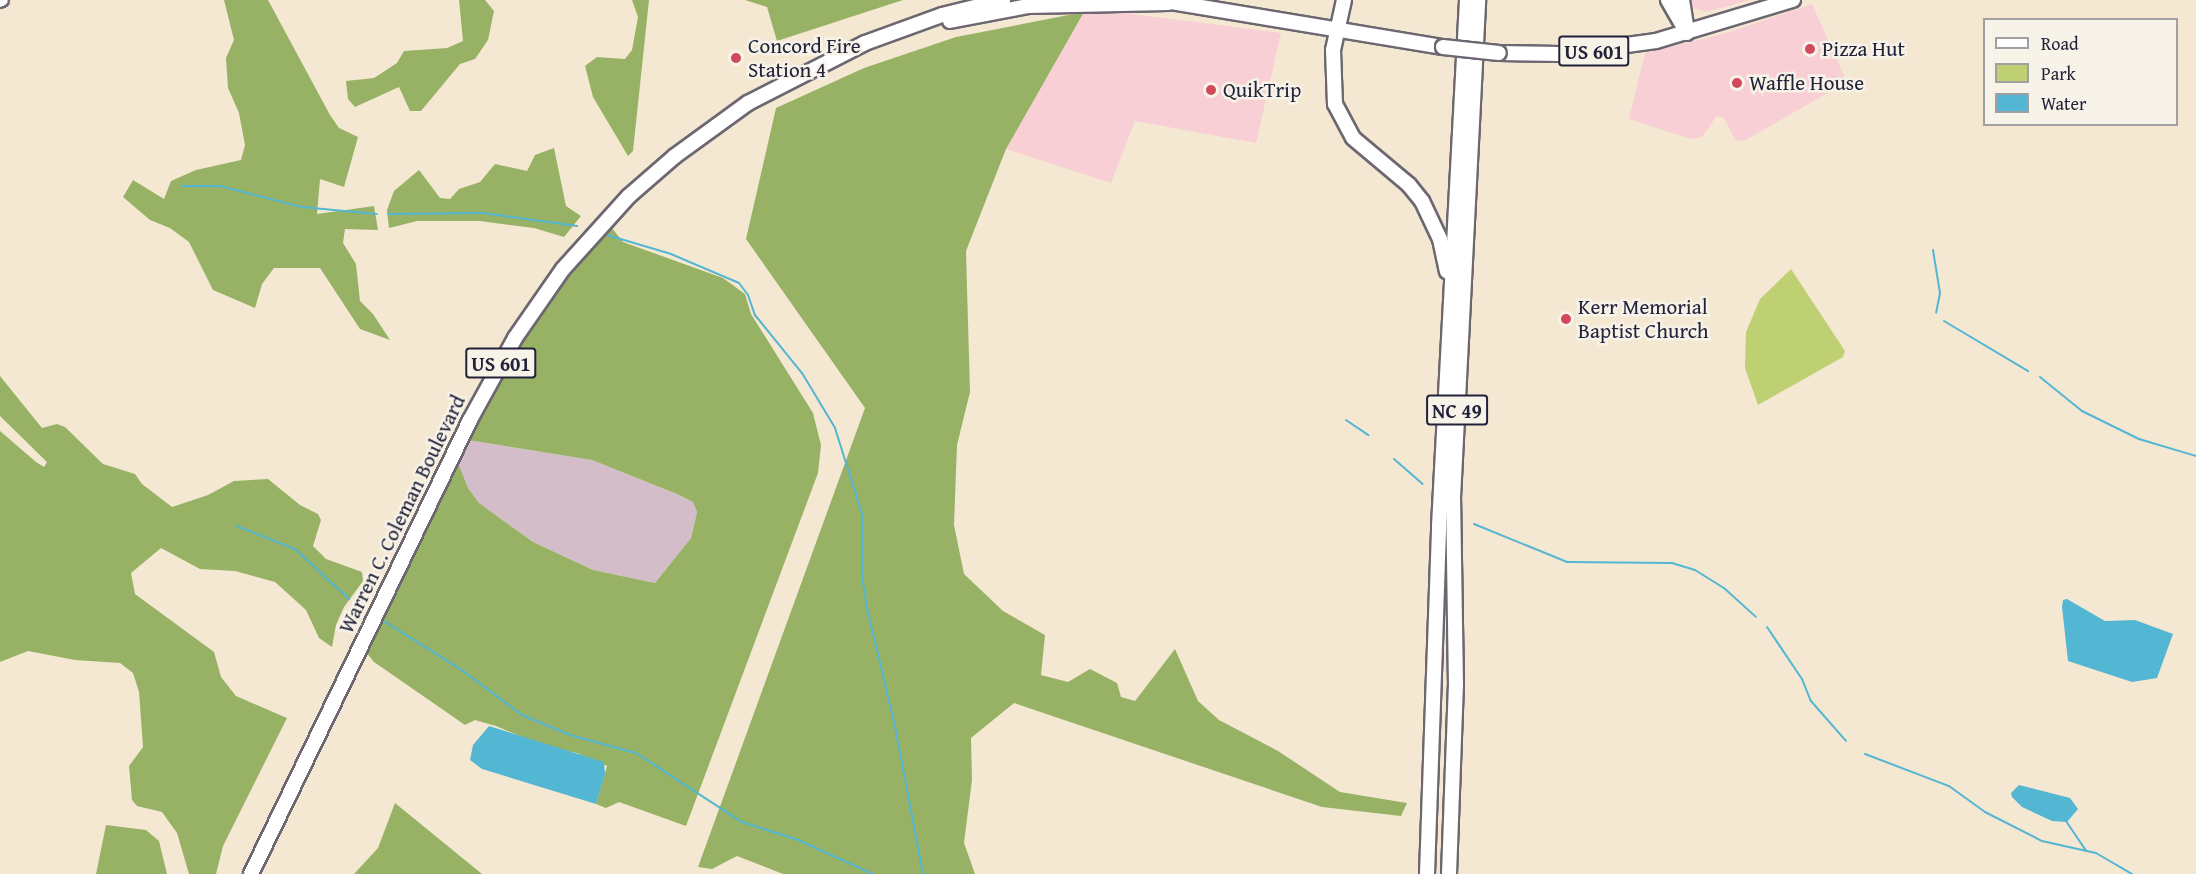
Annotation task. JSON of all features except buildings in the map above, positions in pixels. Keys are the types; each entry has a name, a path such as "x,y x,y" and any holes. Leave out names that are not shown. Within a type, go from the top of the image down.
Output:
{"highway":[{"name":"Warren C. Coleman Boulevard","path":"251,874 470,420 515,338 563,270 629,196 714,126 836,56 937,19 1003,0"},
{"path":"1214,0 1253,14"},
{"path":"1344,0 1337,27 1332,87 1343,122 1365,149 1396,172 1422,201 1440,239 1451,290"},
{"name":"NC 49","path":"1426,874 1432,762 1435,612 1467,0"},
{"name":"NC 49","path":"1449,874 1456,686 1453,478 1478,0"},
{"path":"1668,0 1687,33"},
{"path":"1682,0 1687,33"},
{"name":"Warren C. Coleman Boulevard","path":"937,19 944,22 1028,6 1100,3 1151,7 1165,1 1337,27 1443,47 1499,53 1596,50 1687,33 1793,0"},
{"path":"1432,762 1440,762 1445,771 1443,813 1451,820"}],"shaded area":[{"path":"1689,0 1750,0 1706,12 1694,8"},
{"path":"1812,4 1847,82 1746,140 1736,141 1723,117 1716,117 1702,137 1691,139 1629,119 1645,53 1723,34"},
{"path":"1109,11 1281,33 1256,143 1135,121 1111,183 1006,149 1084,12"},
{"path":"468,440 592,460 677,494 693,502 697,512 691,538 655,583 593,570 533,542 479,503 468,488 457,460"}],"green space":[{"path":"224,0 268,0 330,115 339,128 358,137 344,187 320,179 317,214 374,206 378,230 345,229 343,243 356,264 360,301 373,314 390,340 360,329 320,268 274,268 262,284 255,308 213,290 189,242 170,228 150,220 123,197 133,180 164,199 171,181 196,170 241,160 245,145 239,113 228,88 226,58 234,40"},
{"path":"459,0 485,0 494,11 488,40 475,59 460,64 421,111 410,111 399,87 355,107 348,99 346,81 374,78 397,63 404,51 447,48 463,41"},
{"path":"632,0 649,0 633,151 628,156 593,97 585,66 597,57 625,59 632,50 638,17"},
{"path":"745,0 903,0 777,41 767,7"},
{"path":"1084,12 1006,149 966,251 970,392 957,445 954,525 964,574 1003,611 1045,635 1041,675 1068,682 1090,669 1117,683 1121,697 1135,701 1175,649 1198,701 1219,720 1278,751 1340,792 1407,803 1401,816 1322,807 1014,703 971,738 972,780 964,843 975,874 783,874 737,856 712,869 698,867 865,408 746,239 776,108 864,68 956,37"},
{"path":"554,148 566,206 581,216 564,237 534,228 480,221 417,221 389,228 387,210 394,191 419,170 440,198 450,199 459,189 480,182 495,164 527,171 535,155"},
{"path":"611,227 623,242 723,278 745,294 751,314 813,413 821,445 818,473 686,826 619,802 606,808 596,804 607,766 577,753 541,745 496,726 475,720 465,725 374,662 366,652 457,460 468,488 479,503 533,542 593,570 655,583 691,538 697,512 693,502 677,494 592,460 468,440 541,310"},
{"path":"1791,269 1845,351 1843,357 1758,405 1745,368 1746,332 1760,299"},
{"path":"0,376 42,428 57,424 65,427 103,464 135,474 142,484 172,507 208,495 234,481 268,479 300,505 318,514 321,520 313,546 326,559 362,572 363,581 344,607 336,625 332,647 319,638 306,610 275,582 235,571 200,569 161,548 131,573 135,594 214,652 221,677 236,696 287,718 223,846 216,874 189,874 177,833 162,812 137,806 132,800 129,766 143,747 139,692 133,673 120,663 75,660 28,651 0,662 0,431 36,462 44,467 47,462 0,416"},
{"path":"395,803 482,874 354,874 378,848"},
{"path":"106,825 146,830 159,841 167,874 96,874"}],"water":[{"path":"2067,599 2105,621 2135,620 2173,634 2157,678 2132,682 2068,661 2062,607 2063,600"},
{"path":"489,726 604,762 605,774 596,804 482,769 470,760 473,745"},
{"path":"2019,785 2070,798 2078,809 2067,822 2052,821 2022,807 2012,797 2011,793"}],"waterway":[{"path":"182,186 220,186 302,207 377,214"},
{"path":"388,214 483,213 577,226"},
{"path":"607,235 671,254 739,283 748,295 755,315 802,373 835,428 862,514 862,576 868,612 895,726 923,874"},
{"path":"1933,250 1940,293 1936,313"},
{"path":"1944,321 2028,371"},
{"path":"2040,377 2082,411 2139,439 2196,456"},
{"path":"1346,420 1368,435"},
{"path":"1394,459 1423,484"},
{"path":"1474,524 1567,562 1672,563 1695,570 1724,588 1756,617"},
{"path":"237,526 295,549 349,599"},
{"path":"384,621 463,671 522,715 570,735 636,753 742,822 798,840 873,874"},
{"path":"1767,627 1802,679 1811,701 1846,741"},
{"path":"1865,754 1949,786 1985,812 2042,841 2096,853 2132,874"},
{"path":"2066,821 2086,851"}],"place":[{"name":"Pizza Hut","path":"1810,49"},
{"name":"Concord Fire Station 4","path":"736,58"},
{"name":"Waffle House","path":"1737,83"},
{"name":"QuikTrip","path":"1211,90"},
{"name":"Kerr Memorial Baptist Church","path":"1566,319"}]}
